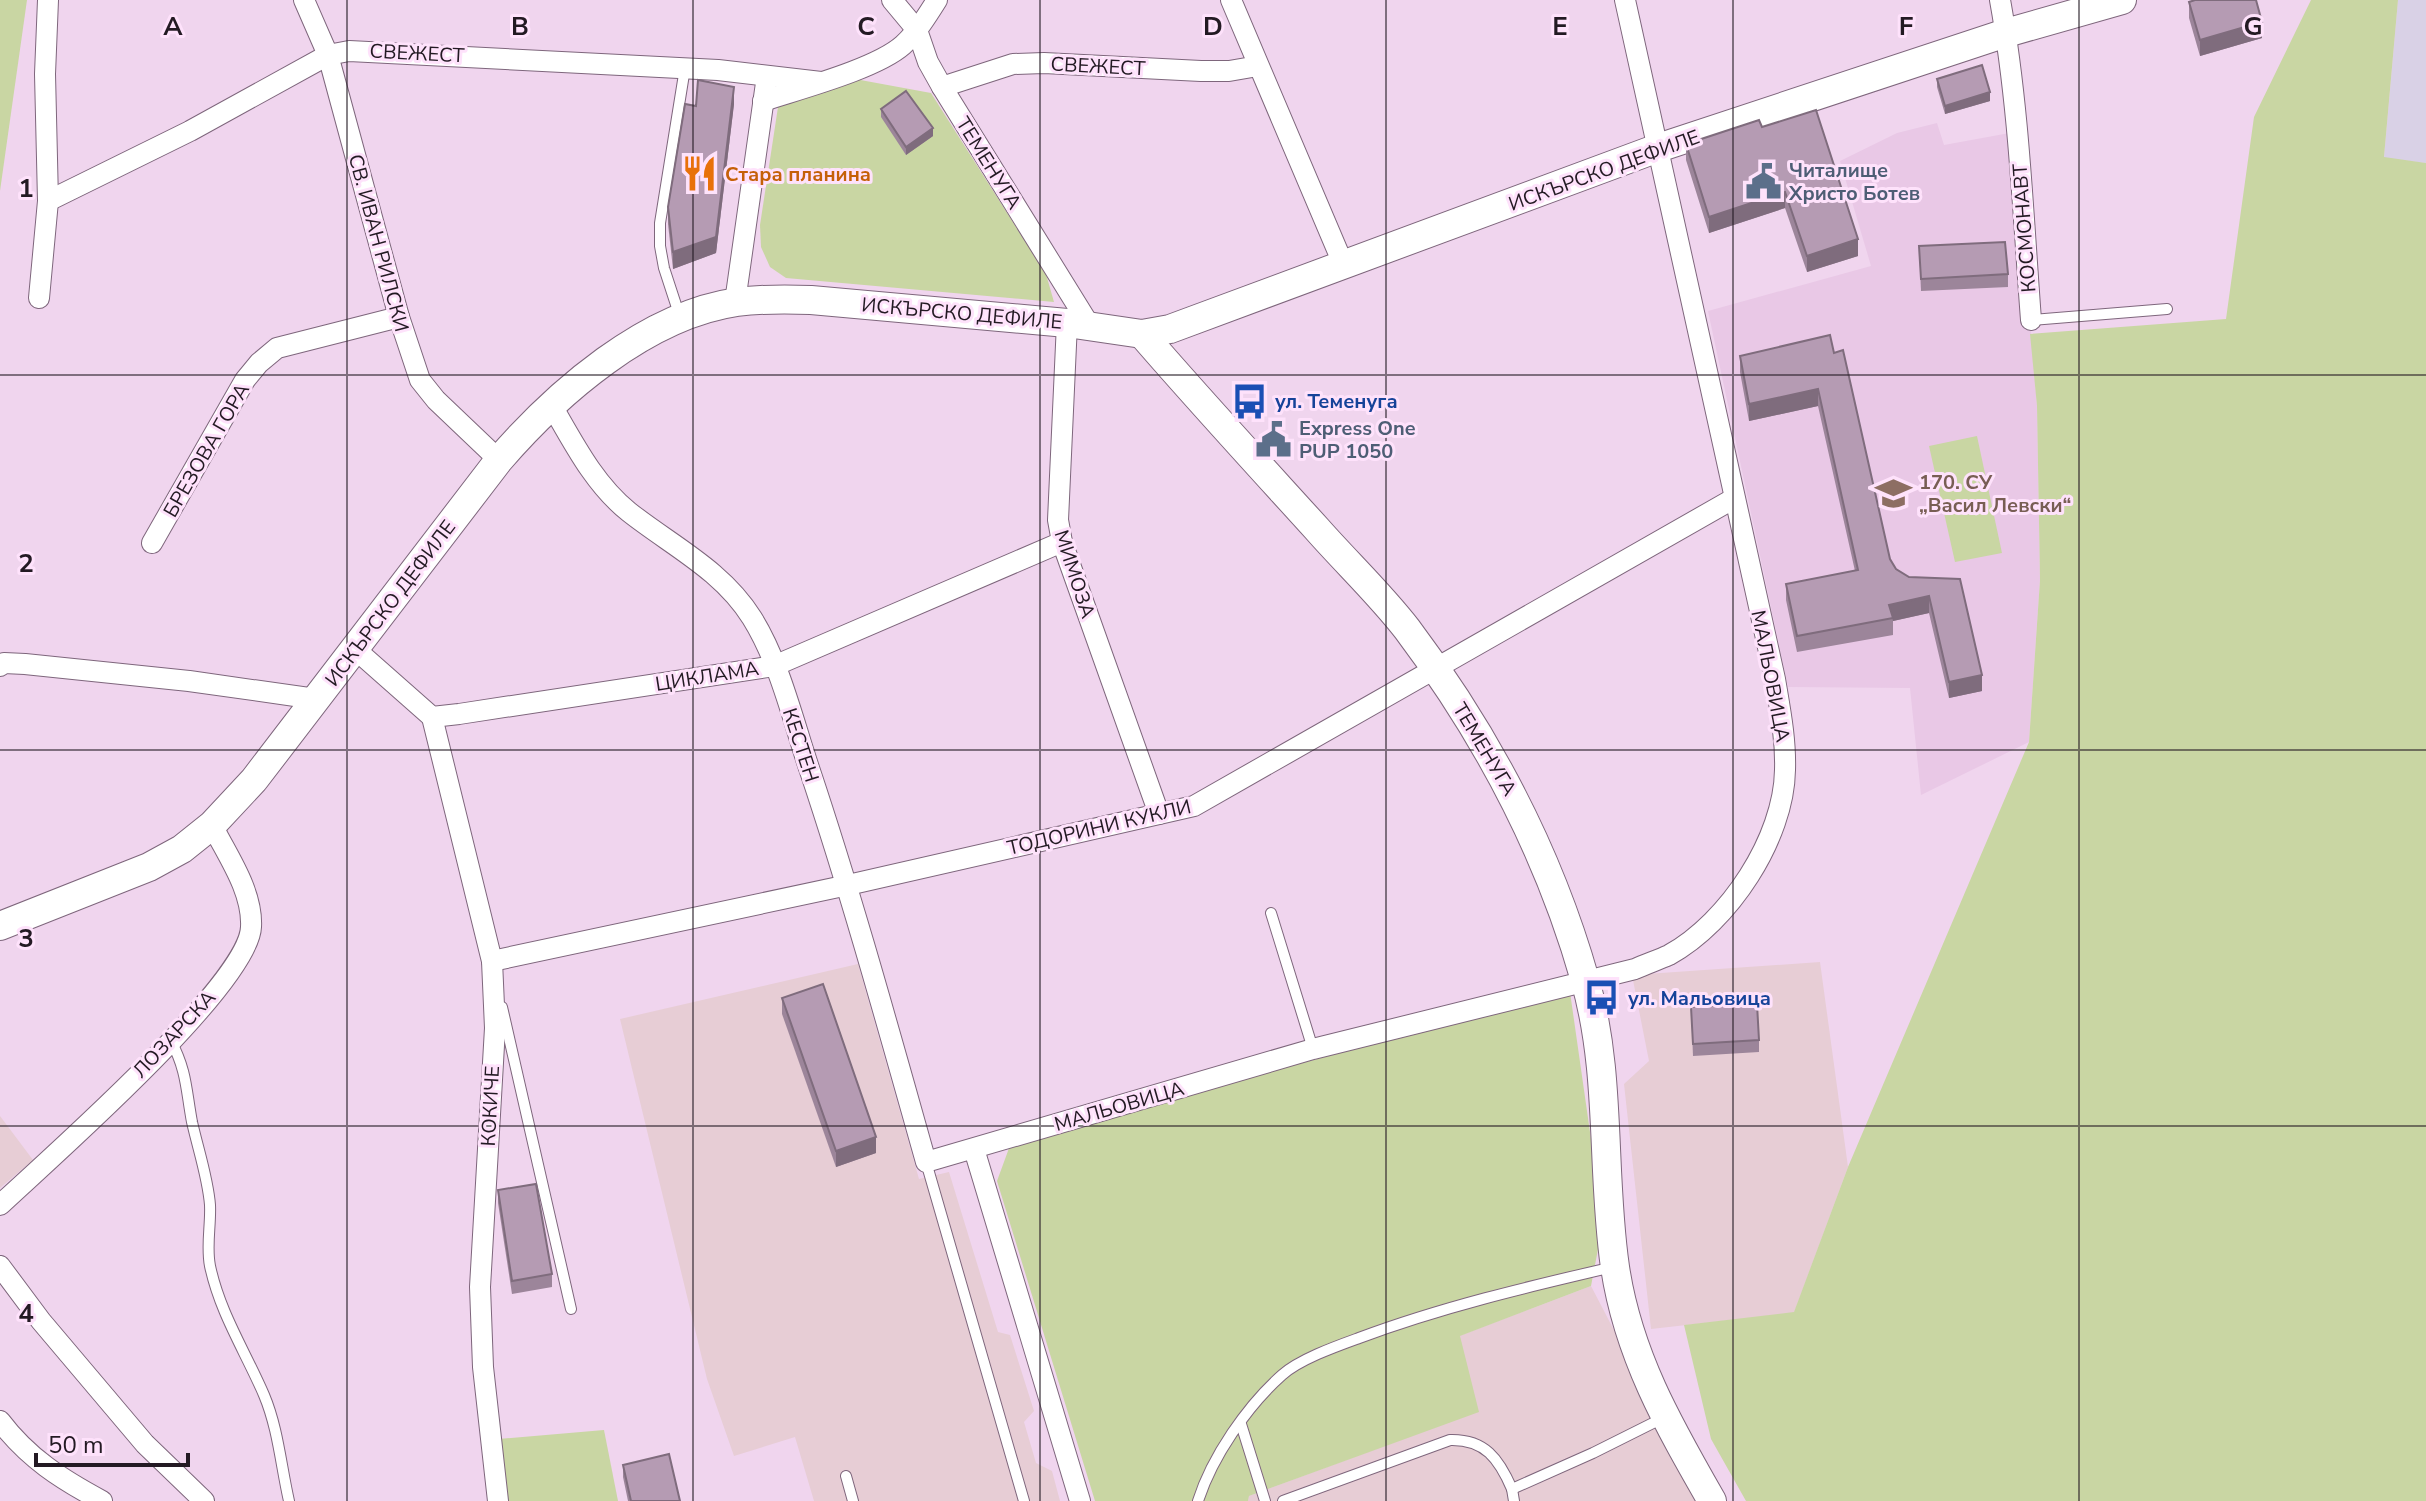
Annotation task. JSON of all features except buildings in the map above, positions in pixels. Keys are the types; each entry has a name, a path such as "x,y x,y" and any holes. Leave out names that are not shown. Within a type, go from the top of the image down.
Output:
{"main road":[{"name":"ИСКЪРСКО ДЕФИЛЕ","path":"0,926 149,867 182,849 212,825 254,780 499,460 551,404 616,355 681,319 735,302 811,300 1078,324 1142,334 1198,320 1658,148 2006,33 2122,0"},
{"name":"ТЕМЕНУГА","path":"1142,334 1404,625 1436,669 1518,805 1553,887 1585,980 1599,1040 1615,1266 1627,1324 1647,1382 1712,1501"}],"street":[{"path":"39,298 48,201 45,74 48,0"},
{"name":"СВ. ИВАН РИЛСКИ","path":"304,0 328,55 399,317 420,380 436,400 499,460"},
{"name":"ТЕМЕНУГА","path":"892,0 917,30 928,62 1078,324"},
{"path":"763,101 879,60 901,47 937,0"},
{"path":"1231,0 1344,266"},
{"name":"МАЛЬОВИЦА","path":"926,1162 1313,1049 1635,969 1670,954 1701,930 1731,900 1755,868 1777,821 1786,772 1783,724 1625,0"},
{"name":"КОСМОНАВТ","path":"2000,0 2006,33 2031,320"},
{"name":"СВЕЖЕСТ","path":"48,201 190,131 328,55 349,51 685,68 821,82"},
{"name":"СВЕЖЕСТ","path":"942,87 1013,64 1201,71 1229,71 1258,66"},
{"path":"735,302 767,76"},
{"name":"БРЕЗОВА ГОРА","path":"152,543 245,380 259,363 277,348 399,317"},
{"name":"МИМОЗА","path":"1078,324 1058,520 1062,542 1159,814"},
{"name":"КЕСТЕН","path":"551,404 599,483 628,511 714,573 735,593 754,620 774,666 848,885 926,1162"},
{"name":"ТОДОРИНИ КУКЛИ","path":"492,961 848,885 1194,806 1733,499"},
{"name":"ЦИКЛАМА","path":"432,717 774,666 1062,542"},
{"path":"355,649 432,717"},
{"path":"0,666 4,663 25,664 189,681 316,699"},
{"name":"КОКИЧЕ","path":"432,717 492,961 495,1028 480,1287 483,1367 498,1501"},
{"name":"ЛОЗАРСКА","path":"0,1205 171,1041 234,968 248,944 251,927 243,888 212,825"},
{"path":"974,1149 1080,1501"},
{"path":"0,1266 41,1321 145,1444 196,1498"},
{"path":"0,1421 57,1477 102,1501"}],"lane":[{"path":"681,319 664,268 660,223 685,68"},
{"name":"КОСМОНАВТ","path":"2031,320 2167,309"},
{"path":"1271,913 1313,1049"},
{"path":"492,961 571,1309"},
{"path":"171,1041 188,1086 191,1118 210,1204 209,1262 218,1299 265,1397 280,1450 289,1501"},
{"path":"926,1162 1024,1501"},
{"path":"1198,1501 1218,1453 1284,1373 1344,1344 1407,1320 1615,1266"},
{"path":"1512,1489 1665,1417"},
{"path":"1241,1424 1265,1501"},
{"path":"1283,1501 1450,1440 1468,1439 1484,1448 1502,1466 1514,1501"},
{"path":"846,1476 853,1501"}],"shaded area":[{"path":"2398,0 2426,0 2426,163 2384,158"},
{"name":"170. СУ „Васил Левски“","path":"1937,123 1944,145 2015,132 2037,406 2040,580 2029,742 1921,795 1910,688 1788,687 1708,311 1871,266 1840,161 1897,133"},
{"path":"1820,962 1848,1167 1794,1313 1651,1329 1624,1084 1649,1061 1632,975"},
{"path":"858,964 919,1179 949,1172 998,1332 1010,1335 1034,1411 1024,1422 1036,1463 1052,1471 1060,1501 814,1501 795,1437 734,1456 707,1379 620,1019"},
{"path":"0,1116 33,1160 0,1188"},
{"path":"1591,1286 1703,1501 1248,1501 1249,1496 1478,1411 1459,1336"}],"green space":[{"path":"0,0 27,0 0,191"},
{"path":"2311,0 2398,0 2384,157 2426,163 2426,1501 1746,1501 1711,1439 1684,1325 1794,1312 1848,1167 2029,742 2040,580 2037,406 2030,334 2226,319 2254,117"},
{"path":"855,79 931,93 1046,274 1054,302 786,278 770,267 761,247 760,225 778,107"},
{"path":"1977,436 2002,553 1955,562 1929,446"},
{"path":"1570,992 1603,1223 1591,1286 1460,1336 1479,1412 1249,1496 1248,1501 1095,1501 997,1181 1012,1140"},
{"path":"604,1430 618,1501 505,1501 498,1439"}],"place":[{"name":"Стара планина","path":"699,174"},
{"name":"Читалище Христо Ботев","path":"1763,182"},
{"name":"ул. Теменуга","path":"1249,401"},
{"name":"Express One PUP 1050","path":"1273,440"},
{"name":"170. СУ „Васил Левски“","path":"1893,493"},
{"name":"ул. Мальовица","path":"1602,998"}]}
